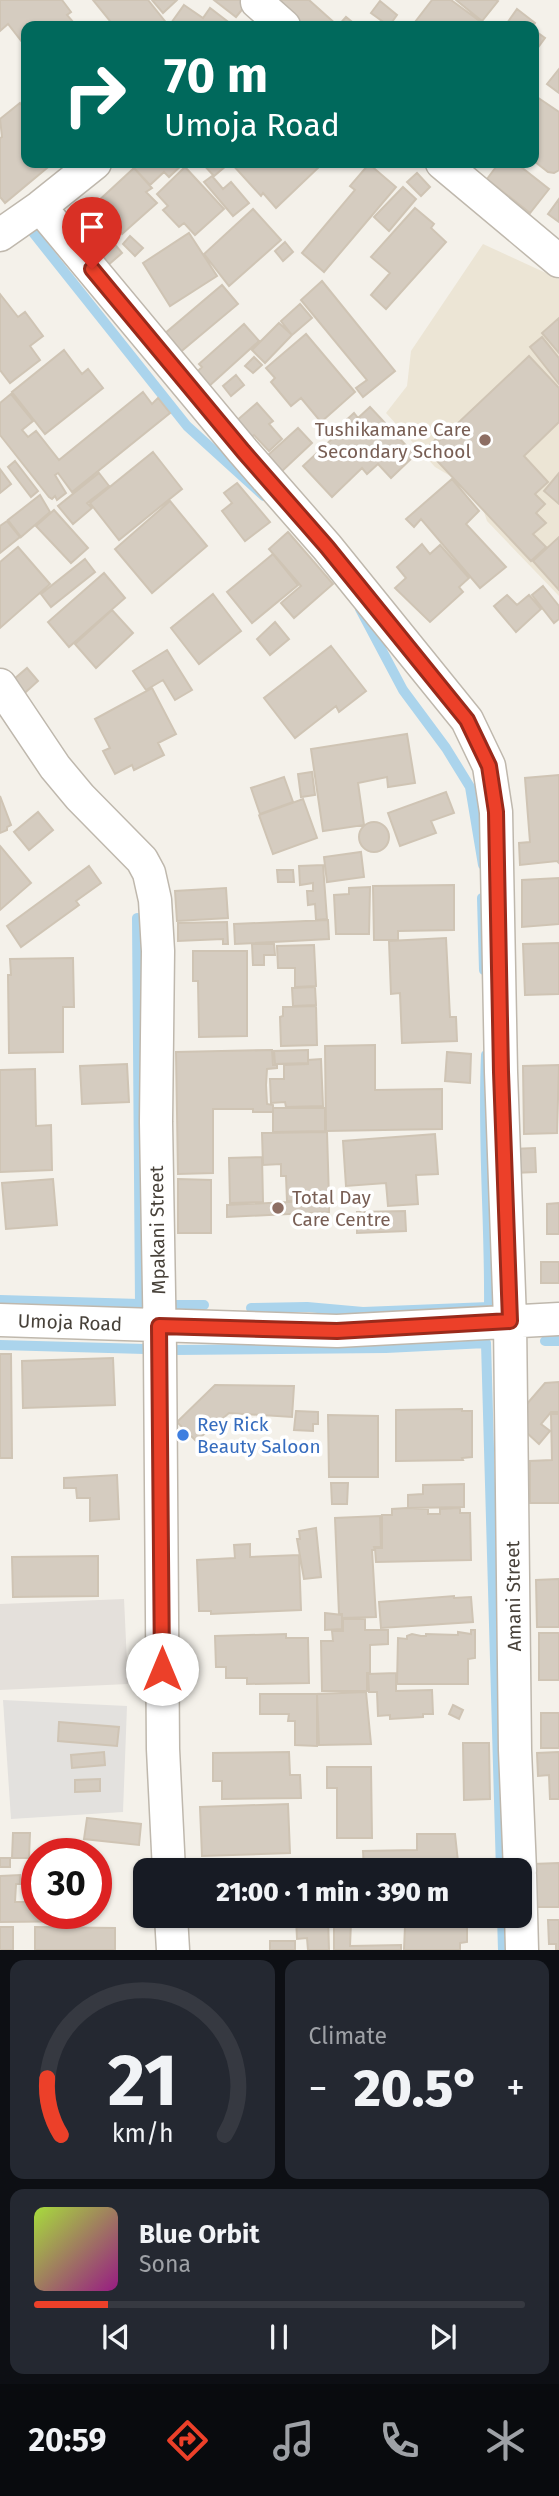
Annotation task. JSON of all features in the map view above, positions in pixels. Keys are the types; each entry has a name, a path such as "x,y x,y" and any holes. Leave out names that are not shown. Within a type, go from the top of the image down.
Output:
{"street":[{"path":"252,9 275,21"},
{"path":"0,234 40,207 89,168"},
{"path":"448,168 559,261"},
{"name":"Amani Street","path":"40,207 243,451 327,547 467,720 489,766 496,812 501,1072 510,1321 515,1750 519,1858"},
{"name":"Mpakani Street","path":"0,685 55,767 87,805 133,849 149,873 155,900 158,951 156,1122 163,1749 168,1858"},
{"name":"Umoja Road","path":"0,1320 337,1331 559,1319"},
{"path":"172,1928 173,1950"},
{"name":"Amani Street","path":"521,1928 522,1950"}],"shaded area":[{"name":"Tushikamane Care Secondary School","path":"483,244 559,279 559,596 487,521 484,512 452,477 435,467 386,413 407,386 411,351"},
{"path":"124,1599 128,1684 0,1690 0,1604"},
{"path":"3,1700 127,1706 123,1812 11,1819"}],"building":[{"path":"0,0 62,0 71,12 67,15 72,21 21,21 21,41 8,24 0,31"},
{"path":"93,0 148,0 165,21 110,21"},
{"path":"152,0 177,0 163,13"},
{"path":"214,0 250,0 236,17"},
{"path":"264,0 309,0 332,21 286,21"},
{"path":"432,0 451,0 480,21 416,21"},
{"path":"456,0 496,0 498,1 482,21"},
{"path":"380,1 397,15 393,21 382,21 371,13"},
{"path":"184,5 203,18 210,8 227,21 173,21"},
{"path":"517,9 532,21 509,21"},
{"path":"539,34 545,38 539,46"},
{"path":"559,69 559,93 547,84"},
{"path":"539,98 559,112 559,170 548,172 539,165"},
{"path":"20,103 21,168 47,168 5,203 0,197 0,119"},
{"path":"134,168 179,168 169,177 164,172 150,185"},
{"path":"134,168 152,188 146,192 157,203 122,234 117,228 105,240 83,215"},
{"path":"186,168 224,209 195,235 184,223 179,227 163,210 168,206 157,194"},
{"path":"207,168 224,168 214,176"},
{"path":"236,168 318,168 276,208 263,193 261,196"},
{"path":"366,168 374,168 396,187 324,272 302,253 355,190 350,186"},
{"path":"495,168 522,168 549,189 530,213 487,179"},
{"path":"417,173 430,187 421,196 407,182"},
{"path":"212,176 223,189 231,182 249,203 233,216 204,182"},
{"path":"403,187 416,199 389,231 374,217"},
{"path":"559,199 559,222 548,214"},
{"path":"415,208 434,224 431,228 446,242 386,309 371,295 390,273 371,257"},
{"path":"253,209 281,240 229,286 204,254"},
{"path":"189,233 217,276 170,306 143,263"},
{"path":"130,236 143,248 135,256 123,244"},
{"path":"112,241 122,253 107,266 97,253"},
{"path":"285,242 293,252 283,261 275,251"},
{"path":"322,281 395,371 363,397 356,388 367,380 301,300"},
{"path":"222,285 238,304 178,354 163,335"},
{"path":"0,294 18,317 25,312 43,336 30,346 40,360 10,383 0,370"},
{"path":"300,304 312,318 292,335 281,321"},
{"path":"559,318 559,353 542,333"},
{"path":"279,323 292,335 265,363 252,350"},
{"path":"244,324 259,341 208,387 196,373 202,367 199,364"},
{"path":"306,334 355,392 321,422 301,398 291,406 271,382 275,378 266,368"},
{"path":"542,337 559,358 559,384 530,347"},
{"path":"64,350 82,374 88,369 103,388 45,434 12,392"},
{"path":"529,356 559,388 559,422 524,456 548,482 535,494 545,504 536,513 546,523 533,534 546,547 531,561 426,449 437,438 439,441"},
{"path":"254,357 262,365 253,373 245,366"},
{"path":"236,375 244,385 231,396 223,386"},
{"path":"143,392 152,404 158,398 170,413 72,492 58,473 55,475 66,493 57,500 55,496 52,499 49,497 0,435 0,403 11,394 33,421 22,430 28,437 36,431 59,460"},
{"path":"257,403 273,421 269,424 282,439 269,451 254,435 249,439 235,422"},
{"path":"370,407 415,455 391,478 378,464 367,474 362,468 332,497 303,466 332,439 329,436 354,413 358,418"},
{"path":"298,428 312,443 281,472 267,456"},
{"path":"153,452 182,489 119,540 90,503"},
{"path":"15,461 38,491 31,497 8,467"},
{"path":"0,469 11,484 0,493"},
{"path":"99,473 109,486 87,503 92,508 73,524 58,506"},
{"path":"559,473 559,504 544,491"},
{"path":"452,479 479,511 466,524 506,567 480,588 421,519 414,527 406,519"},
{"path":"237,483 270,522 245,541 222,511 232,503 224,493"},
{"path":"40,495 50,512 21,537 8,520"},
{"path":"170,501 207,546 152,593 115,549"},
{"path":"54,510 88,548 71,563 36,526"},
{"path":"7,521 20,537 0,553 0,526"},
{"path":"288,532 333,584 294,618 281,603 301,586 269,549"},
{"path":"559,537 559,590 533,561"},
{"path":"422,544 430,554 440,545 469,578 459,587 463,592 430,622 395,588 406,578 397,567"},
{"path":"18,547 50,584 0,628 0,562"},
{"path":"273,554 298,585 252,623 227,592"},
{"path":"85,559 95,572 51,607 41,594"},
{"path":"104,573 125,598 69,647 48,622"},
{"path":"543,586 559,606 559,619 554,623 532,595"},
{"path":"213,594 241,631 199,664 171,628"},
{"path":"507,595 517,605 529,595 541,609 516,632 494,606"},
{"path":"112,610 133,633 96,668 75,644"},
{"path":"275,622 289,639 270,655 257,639"},
{"path":"331,646 366,691 339,712 336,706 295,738 264,698"},
{"path":"167,650 192,690 175,700 163,680 146,690 133,671"},
{"path":"27,668 38,681 17,700 6,686"},
{"path":"152,688 176,734 158,743 164,755 134,770 132,765 115,774 103,751 110,748 95,719"},
{"path":"407,734 415,783 388,787 387,777 358,783 364,825 323,831 311,749"},
{"path":"312,772 315,795 301,797 298,774"},
{"path":"559,775 559,863 520,865 519,843 530,842 525,778"},
{"path":"284,777 293,802 260,814 251,788"},
{"path":"446,792 454,813 431,821 436,833 400,846 388,813"},
{"path":"0,796 11,825 0,833"},
{"path":"303,799 317,838 273,854 259,815"},
{"path":"38,812 53,830 29,850 14,832"},
{"path":"374,822 385,826 389,837 385,848 374,852 363,848 359,837 363,826"},
{"path":"0,846 31,883 0,910"},
{"path":"361,852 364,877 327,882 324,857"},
{"path":"323,865 327,919 316,920 315,904 308,905 307,891 313,891 313,883 300,885 299,866"},
{"path":"89,866 101,883 76,901 79,905 21,947 7,926"},
{"path":"277,870 293,870 294,882 278,882"},
{"path":"559,878 559,924 522,927 522,880"},
{"path":"454,885 454,930 398,931 398,940 374,940 373,886"},
{"path":"370,887 369,934 336,934 334,895 349,894 349,888"},
{"path":"226,888 228,918 177,921 175,891"},
{"path":"328,920 329,939 235,944 234,924"},
{"path":"227,922 228,944 223,944 223,939 178,941 178,923"},
{"path":"446,938 450,1017 456,1017 457,1041 402,1043 400,993 391,994 389,941"},
{"path":"559,943 559,994 525,995 523,944"},
{"path":"252,944 274,944 275,955 264,955 264,965 253,965"},
{"path":"314,945 316,986 295,987 295,968 278,968 277,946"},
{"path":"193,951 247,951 247,1036 199,1037 198,981 193,981"},
{"path":"73,958 74,1007 63,1007 63,1052 9,1053 10,959"},
{"path":"315,987 316,1005 293,1006 292,988"},
{"path":"316,1006 317,1045 281,1046 280,1017 283,1016 283,1007"},
{"path":"375,1045 375,1090 442,1089 442,1129 326,1131 325,1046"},
{"path":"272,1050 273,1065 277,1065 277,1068 267,1069 266,1085 267,1104 273,1105 273,1112 213,1109 213,1173 178,1174 176,1052"},
{"path":"308,1050 308,1063 275,1064 274,1051"},
{"path":"447,1052 471,1054 470,1083 445,1081"},
{"path":"321,1059 323,1106 286,1107 285,1102 271,1103 270,1079 284,1079 284,1065 308,1064 308,1060"},
{"path":"127,1064 129,1102 82,1104 80,1066"},
{"path":"559,1065 557,1133 524,1134 523,1066"},
{"path":"35,1069 36,1126 51,1125 52,1170 0,1172 0,1070"},
{"path":"273,1108 325,1108 325,1131 273,1132"},
{"path":"327,1132 329,1199 287,1201 286,1176 281,1176 281,1164 263,1165 262,1133"},
{"path":"435,1134 438,1174 416,1175 418,1204 388,1206 386,1183 346,1186 343,1141"},
{"path":"535,1148 536,1172 513,1173 512,1149"},
{"path":"262,1157 263,1202 230,1203 229,1158"},
{"path":"53,1179 57,1225 6,1229 2,1183"},
{"path":"178,1179 211,1180 211,1233 178,1233"},
{"name":"Total Day Care Centre","path":"329,1200 329,1212 227,1217 227,1205"},
{"path":"559,1203 559,1234 547,1234 547,1204"},
{"path":"405,1211 406,1231 357,1233 357,1212"},
{"path":"541,1262 559,1262 559,1283 541,1283"},
{"path":"0,1354 11,1354 12,1458 0,1458"},
{"path":"113,1358 115,1405 23,1408 22,1361"},
{"path":"559,1382 559,1412 551,1412 541,1424 550,1431 539,1444 513,1420 545,1383"},
{"path":"215,1385 294,1386 292,1417 229,1413 196,1441 177,1422"},
{"path":"396,1410 472,1411 472,1457 462,1458 463,1460 396,1461"},
{"path":"296,1411 318,1412 318,1424 313,1424 313,1431 294,1430"},
{"path":"551,1414 559,1414 559,1503 530,1503 530,1461 552,1460"},
{"path":"328,1415 378,1416 378,1477 329,1477"},
{"path":"117,1475 119,1519 90,1521 90,1498 77,1498 76,1488 64,1488 64,1478"},
{"path":"331,1483 348,1483 347,1504 332,1504"},
{"path":"464,1484 464,1507 408,1508 408,1495 423,1494 423,1485"},
{"path":"460,1508 460,1513 470,1513 471,1560 376,1562 375,1548 382,1548 382,1515 392,1515 392,1509 428,1509 428,1514 440,1514 440,1509"},
{"path":"380,1516 381,1547 374,1547 375,1550 372,1550 376,1617 342,1618 342,1614 339,1614 335,1518"},
{"path":"316,1528 321,1577 304,1579 297,1539 300,1539 299,1531"},
{"path":"250,1544 250,1557 299,1555 301,1610 211,1614 211,1611 199,1611 197,1560 235,1558 234,1545"},
{"path":"98,1556 98,1596 13,1597 12,1557"},
{"path":"559,1579 559,1627 537,1627 536,1580"},
{"path":"471,1597 473,1622 381,1628 379,1602"},
{"path":"325,1613 342,1615 342,1629 325,1630"},
{"path":"343,1619 365,1619 365,1630 388,1630 388,1644 370,1645 367,1691 322,1691 321,1641 333,1641 332,1631 343,1631"},
{"path":"471,1630 475,1630 475,1658 468,1659 468,1684 397,1684 398,1638 407,1639 407,1636 412,1634 471,1634"},
{"path":"539,1633 559,1633 559,1680 539,1680"},
{"path":"286,1634 286,1638 308,1638 309,1683 247,1684 247,1678 226,1678 226,1667 216,1667 215,1636"},
{"path":"396,1673 396,1691 432,1690 433,1714 390,1719 390,1715 378,1716 377,1692 369,1692 368,1674"},
{"path":"366,1692 371,1744 319,1745 317,1694"},
{"path":"260,1694 317,1694 317,1746 295,1745 295,1721 288,1721 289,1714 260,1714"},
{"path":"453,1705 463,1710 459,1719 449,1714"},
{"path":"541,1713 559,1713 559,1748 541,1748"},
{"path":"59,1722 119,1727 117,1746 58,1741"},
{"path":"463,1743 489,1743 490,1799 464,1800"},
{"path":"104,1752 105,1765 72,1768 71,1755"},
{"path":"289,1752 290,1775 300,1775 301,1798 222,1799 222,1781 213,1781 213,1753"},
{"path":"559,1752 559,1799 550,1799 549,1775 538,1776 537,1753"},
{"path":"327,1767 371,1767 372,1838 337,1838 337,1788 327,1788"},
{"path":"100,1779 100,1791 75,1792 75,1780"},
{"path":"288,1804 290,1853 202,1856 200,1807"},
{"path":"87,1818 141,1824 139,1845 112,1842 112,1838 84,1838"},
{"path":"13,1833 30,1833 30,1838 21,1838 21,1858 12,1858"},
{"path":"417,1834 455,1834 458,1858 363,1858 363,1851 417,1850"},
{"path":"0,1858 10,1858 10,1867 0,1867"},
{"path":"559,1863 559,1907 534,1907 533,1864"},
{"path":"20,1875 20,1884 16,1884 15,1902 21,1902 21,1922 0,1922 0,1876"},
{"path":"548,1920 559,1920 559,1950 556,1950 556,1944 549,1944"},
{"path":"0,1927 13,1927 13,1950 0,1950"},
{"path":"115,1928 115,1950 35,1950 35,1929"},
{"path":"296,1928 328,1928 329,1950 308,1950 307,1938 297,1939"},
{"path":"334,1928 351,1928 350,1946 401,1945 401,1950 334,1950"},
{"path":"405,1928 467,1928 467,1942 460,1943 460,1950 404,1950"},
{"path":"270,1941 295,1941 295,1950 270,1950"}],"waterway":[{"path":"27,225 187,426 264,496"},
{"path":"360,609 403,690 446,748 470,787 483,865"},
{"path":"482,898 484,970"},
{"path":"0,1300 140,1304 137,918"},
{"path":"251,1308 307,1307 363,1312 489,1307 486,1055"},
{"path":"174,1305 204,1305"},
{"path":"545,1341 559,1341"},
{"path":"174,1350 386,1348 486,1343 501,1858"},
{"path":"0,1345 145,1349"},
{"path":"502,1928 503,1950"}],"place":[{"name":"Tushikamane Care Secondary School","path":"485,440"},
{"name":"Total Day Care Centre","path":"278,1208"},
{"name":"Rey Rick Beauty Saloon","path":"183,1435"}],"route":[{"path":"92,269 243,451 327,547 467,720 489,766 496,812 501,1072 510,1321 337,1331 159,1326 162,1669"}]}
